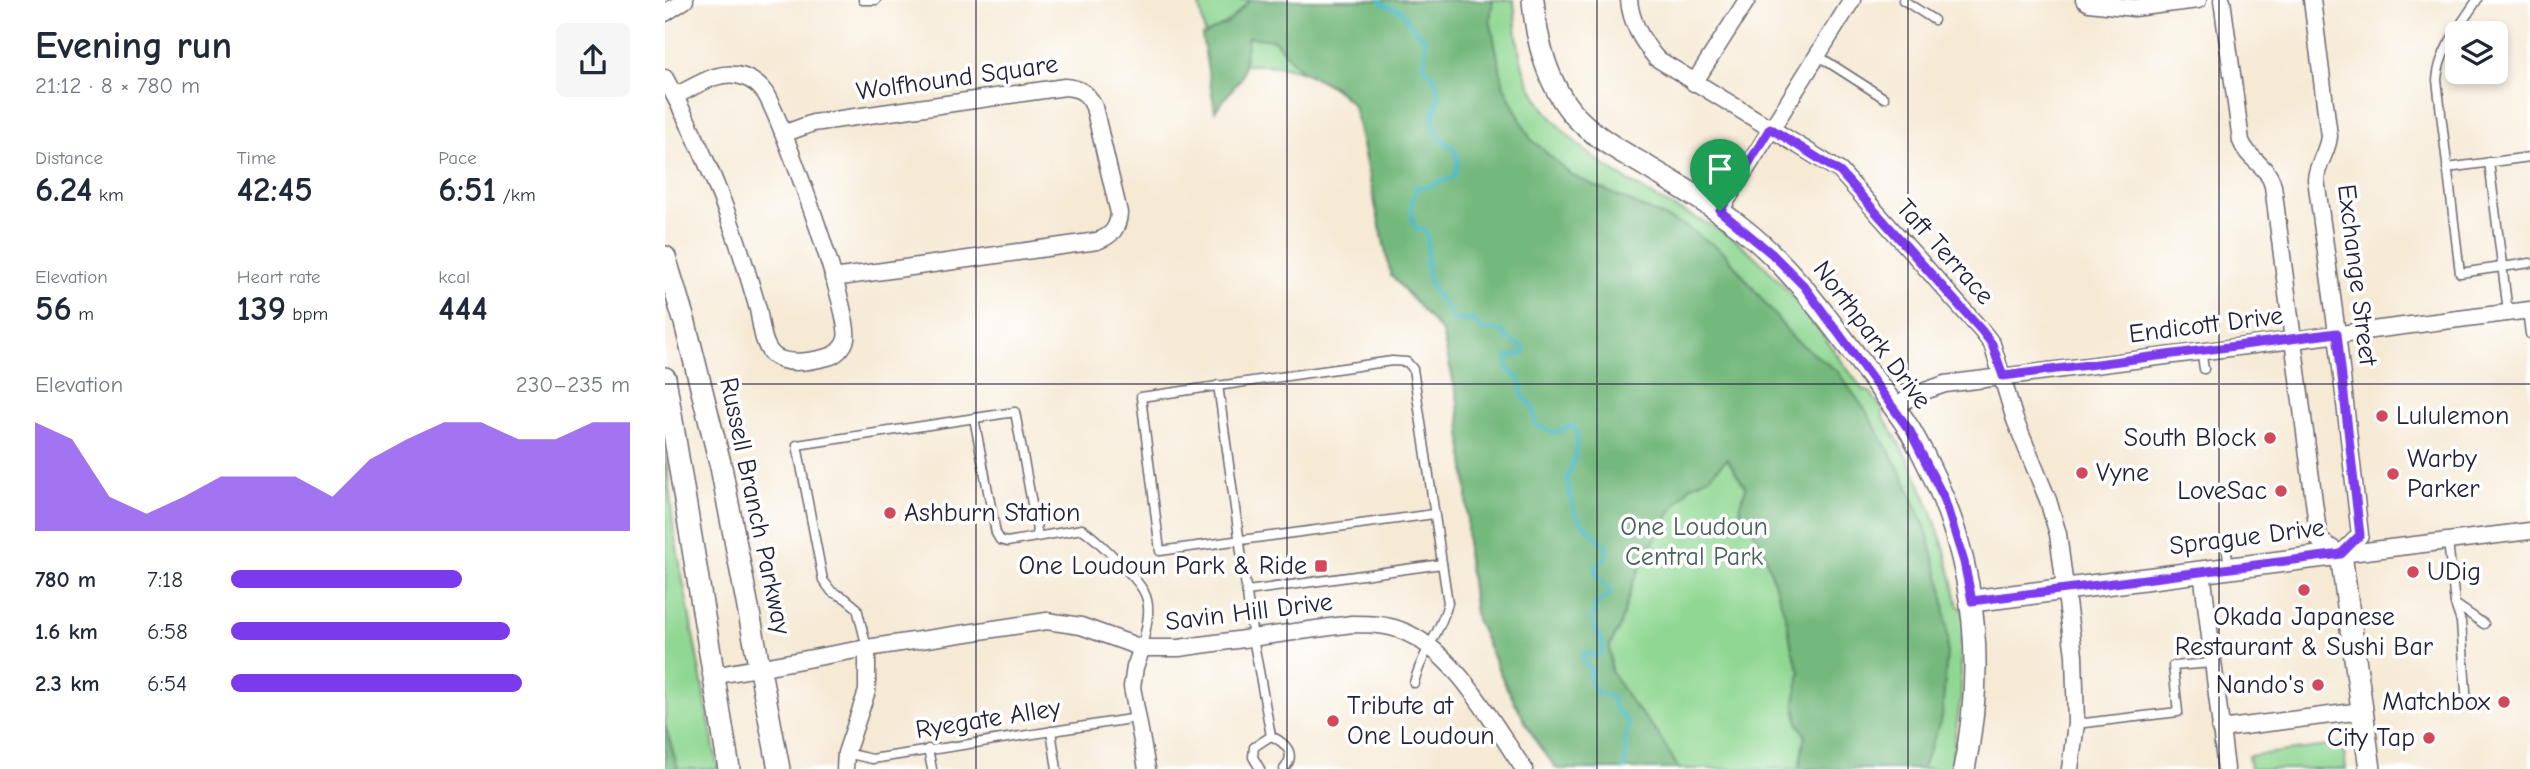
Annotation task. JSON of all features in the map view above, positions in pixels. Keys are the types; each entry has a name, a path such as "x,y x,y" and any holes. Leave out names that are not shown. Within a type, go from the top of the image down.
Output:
{"street":[{"path":"665,13 685,0"},
{"name":"Northpark Drive","path":"1533,0 1538,39 1553,84 1576,117 1612,146 1720,211 1772,254 1804,286 1910,431 1944,498 1964,562 1972,601 1976,674 1974,717 1964,769"},
{"name":"Taft Terrace","path":"1629,0 1631,17 1646,47 1666,66 1840,172 1992,344 2015,420 2048,500 2058,534 2074,655 2076,724 2070,768"},
{"path":"1694,83 1747,0"},
{"path":"1720,211 1852,0"},
{"path":"2084,0 2089,3 2134,8 2198,0"},
{"path":"2222,0 2241,141 2244,150 2267,170 2273,186 2319,540 2341,554 2370,769"},
{"name":"Exchange Street","path":"2312,0 2329,135 2327,150 2317,167 2316,179 2360,535 2341,554"},
{"path":"665,78 725,206 767,346 775,356 790,362 829,357 845,343 847,330 804,187 765,94 756,83 744,76 729,74 715,76 675,96"},
{"name":"Wolfhound Square","path":"783,134 813,123 1065,87 1085,93 1094,107 1119,213 1117,226 1109,236 1097,241 833,278"},
{"name":"Russell Branch Parkway","path":"665,257 685,323 721,467 779,769"},
{"name":"Endicott Drive","path":"1895,408 1931,388 2003,376 2529,310"},
{"path":"665,377 729,769"},
{"name":"Sprague Drive","path":"1972,601 2202,571 2228,560 2341,554 2530,531"},
{"path":"2202,571 2225,769"},
{"name":"Savin Hill Drive","path":"713,676 867,648 1047,621 1081,626 1142,648 1179,648 1352,624 1377,625 1399,629 1431,646 1460,676 1524,769"},
{"path":"845,761 867,691 867,648"},
{"path":"1142,648 1132,687 1147,769"},
{"path":"2220,729 2362,711"}],"lane":[{"path":"863,0 876,0"},
{"path":"1903,0 1934,20"},
{"path":"2477,0 2438,65 2437,80 2460,273 2530,263"},
{"path":"1817,55 1884,98"},
{"path":"2447,167 2530,157"},
{"path":"2489,162 2508,313"},
{"path":"2529,310 2530,334"},
{"path":"2201,350 2204,369"},
{"path":"1414,683 1419,663 1443,623 1448,603 1413,369 1407,362 1392,361 1141,397 1160,551 1434,514"},
{"path":"1218,386 1253,638 1271,736"},
{"path":"867,648 857,608 832,592 823,580 797,445 1015,412 1038,536"},
{"path":"974,418 996,533 1000,540 1007,542 1082,529 1095,537 1145,592 1147,621 1142,648"},
{"path":"2448,541 2455,604 2461,622 2467,705"},
{"path":"1247,591 1442,564"},
{"path":"2455,604 2484,624"},
{"path":"2076,724 2178,712 2173,666 2213,663"},
{"name":"Ryegate Alley","path":"845,761 1137,718"},
{"path":"1051,731 1057,769"},
{"path":"1260,769 1253,757 1254,747 1271,736"},
{"path":"1271,736 1282,741 1290,751 1289,763 1284,769"},
{"path":"928,749 932,769"}],"green space":[{"name":"One Loudoun Central Park","path":"1198,0 1514,0 1517,39 1524,69 1538,99 1552,119 1588,153 1629,182 1737,241 1789,292 1863,390 1870,392 1883,410 1883,416 1909,461 1930,507 1946,555 1958,606 1963,610 1965,632 1961,637 1961,697 1950,769 1557,769 1537,743 1505,684 1476,619 1467,551 1467,489 1458,401 1442,332 1391,275 1353,105 1337,91 1304,72 1270,65 1212,68"},
{"name":"One Loudoun Central Park","path":"1250,0 1493,0 1490,20 1504,87 1530,138 1571,175 1684,226 1724,252 1793,338 1837,371 1866,411 1903,476 1925,526 1942,586 1948,639 1942,717 1922,769 1799,769 1805,735 1799,724 1795,702 1800,672 1787,621 1762,546 1739,507 1746,488 1727,459 1709,477 1691,486 1671,511 1633,583 1619,628 1610,645 1611,671 1631,702 1657,732 1679,769 1557,769 1537,743 1505,684 1476,619 1467,551 1467,489 1458,401 1442,332 1391,275 1353,105 1335,87 1301,71 1274,40 1248,37 1242,77 1215,111 1202,36 1229,22"},
{"path":"665,450 674,532 718,769 678,769 665,725"},
{"path":"665,725 678,769 665,769"},
{"path":"2343,744 2346,769 2250,769 2248,756"}],"waterway":[{"path":"1381,0 1383,4 1402,11 1425,39 1424,69 1434,75 1439,98 1433,118 1436,130 1443,141 1456,151 1458,163 1454,177 1430,186 1417,187 1412,203 1415,228 1426,231 1427,269 1432,287 1453,321 1474,320 1482,331 1504,332 1506,338 1524,348 1524,354 1507,357 1507,368 1520,380 1523,398 1533,407 1535,424 1554,433 1572,425 1577,432 1576,454 1567,479 1570,494 1575,513 1607,547 1606,558 1596,566 1596,575 1610,590 1607,597 1596,604 1591,619 1603,644 1603,651 1597,656 1587,653 1582,657 1592,669 1589,679 1596,692 1612,697 1614,707 1629,726 1625,737 1624,769"}],"place":[{"name":"Lululemon","path":"2382,416"},
{"name":"South Block","path":"2270,438"},
{"name":"Vyne","path":"2082,473"},
{"name":"Warby Parker","path":"2393,474"},
{"name":"LoveSac","path":"2281,491"},
{"name":"Ashburn Station","path":"890,513"},
{"name":"One Loudoun Park & Ride","path":"1321,566"},
{"name":"UDig","path":"2413,572"},
{"name":"Okada Japanese Restaurant & Sushi Bar","path":"2304,590"},
{"name":"Nando's","path":"2318,685"},
{"name":"Matchbox","path":"2504,702"},
{"name":"Tribute at One Loudoun","path":"1333,721"},
{"name":"City Tap","path":"2429,738"}],"route":[{"path":"1770,128 1840,172 1982,331 1992,344 2003,376 2337,333 2360,535 2341,554 1972,601 1964,562 1944,498 1910,431 1804,286 1772,254 1720,211 1770,128"}]}
